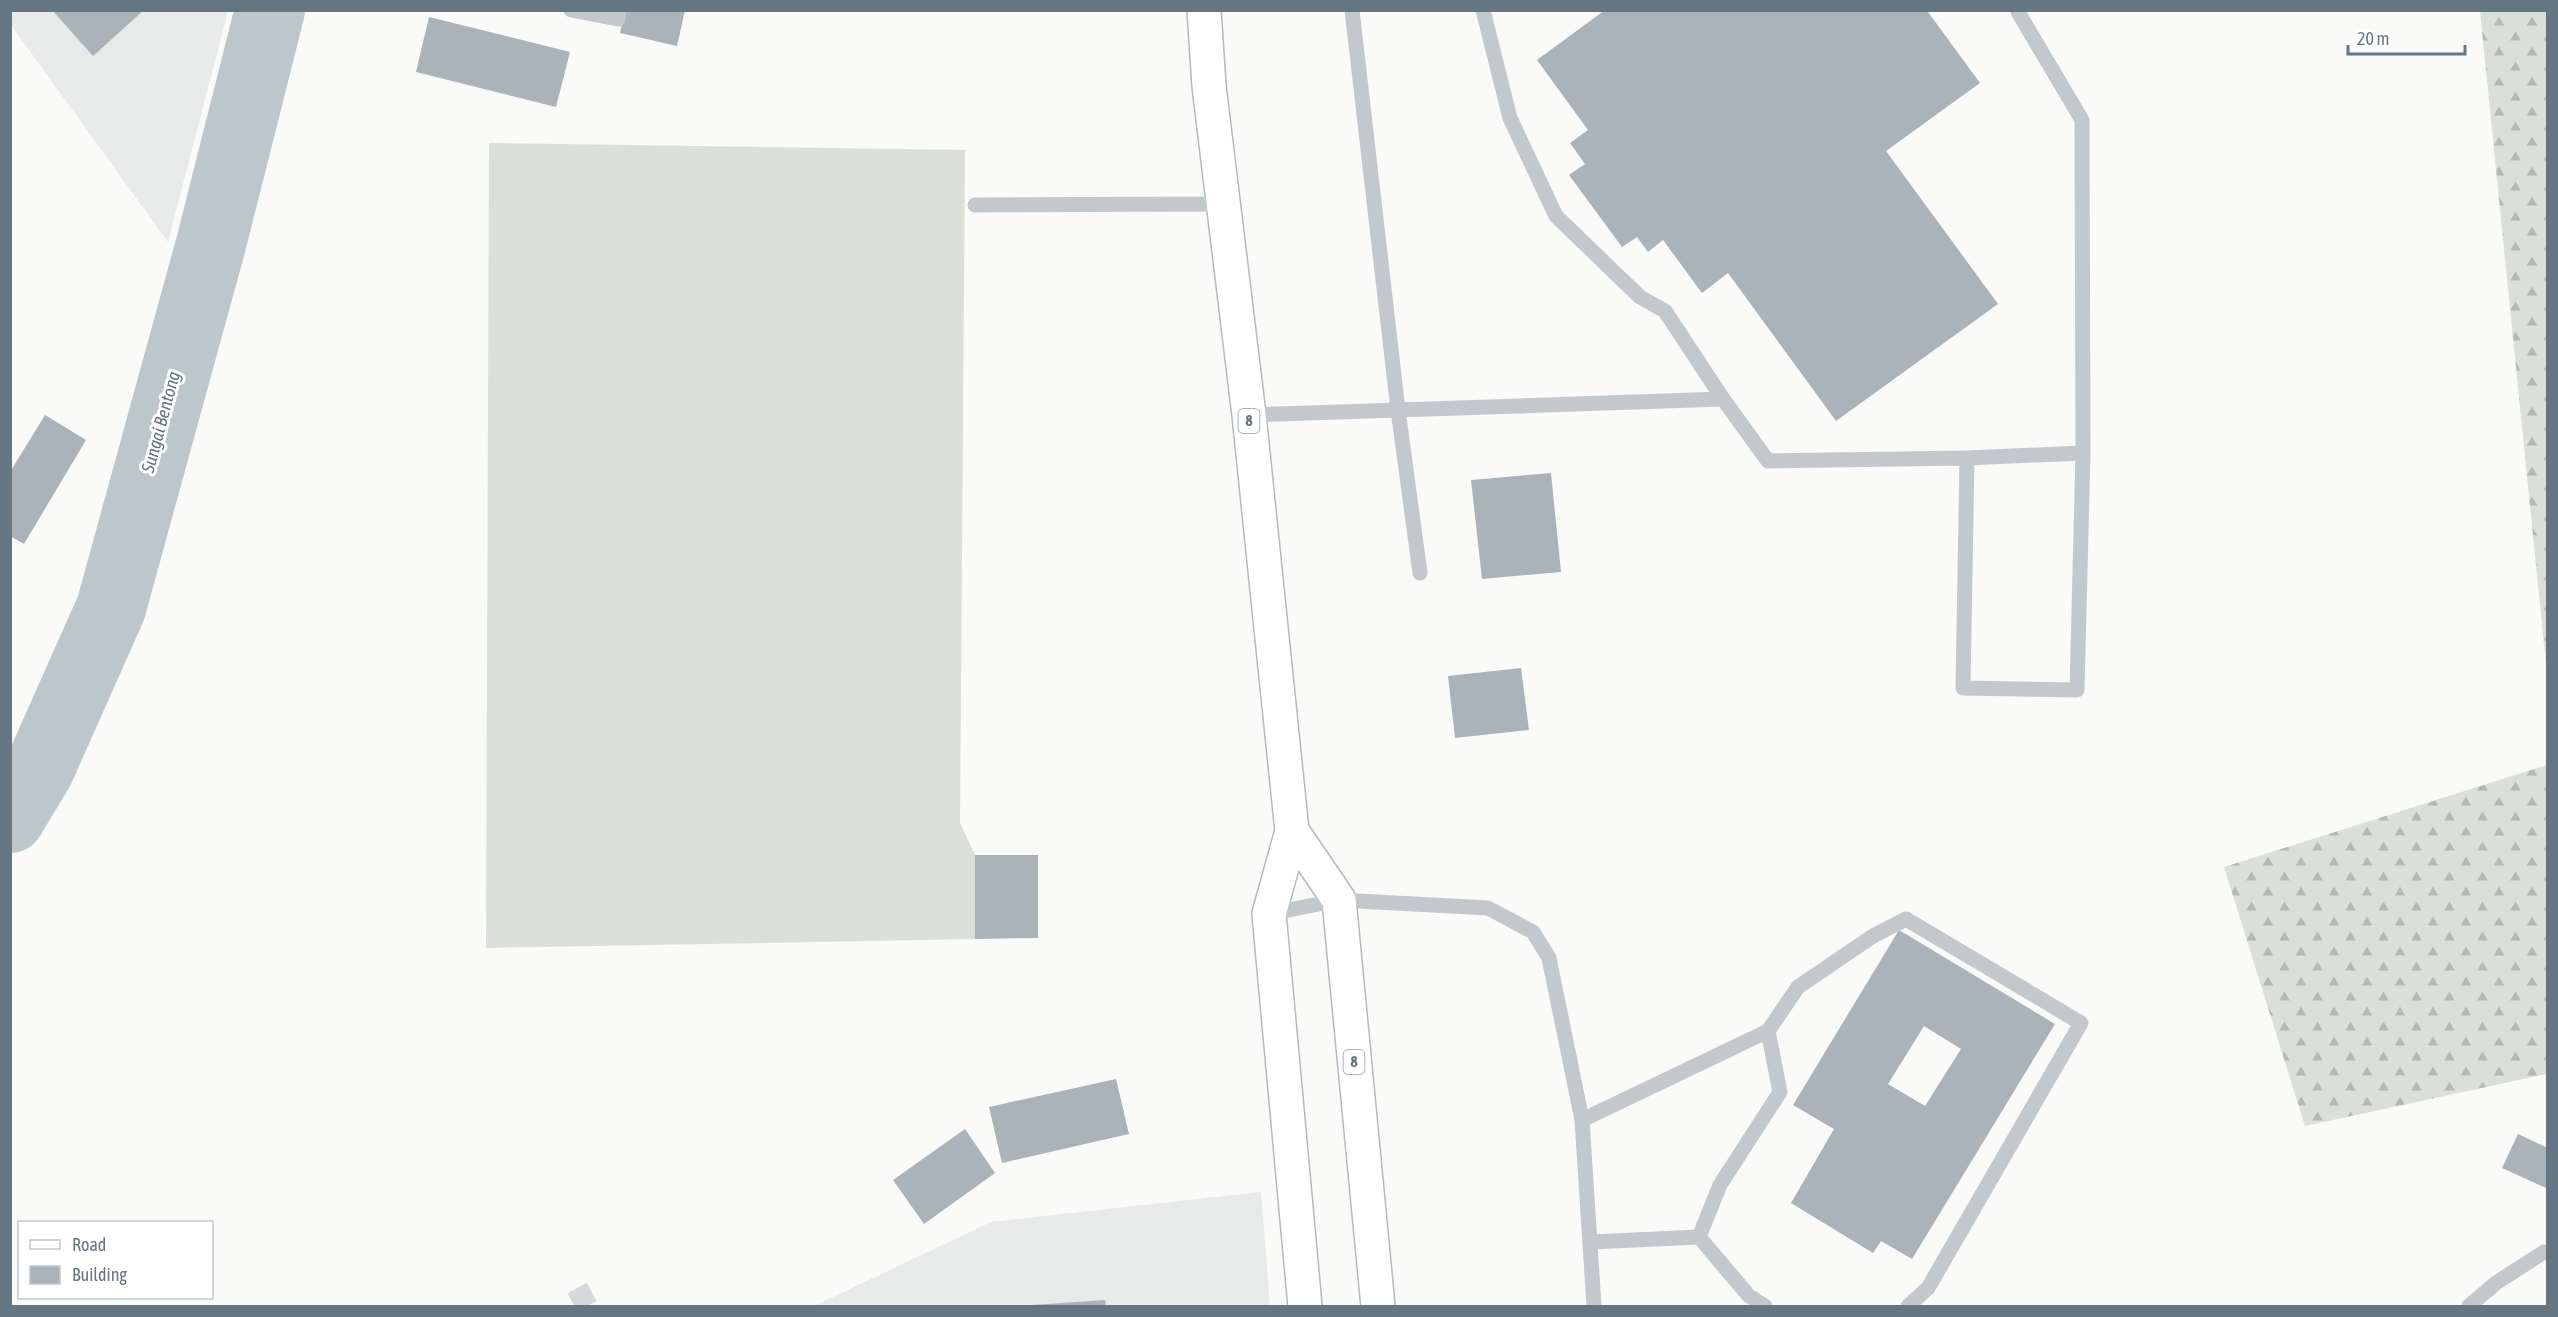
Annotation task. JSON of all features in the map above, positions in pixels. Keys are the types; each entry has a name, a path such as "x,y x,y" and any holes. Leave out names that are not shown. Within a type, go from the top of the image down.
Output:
{"main road":[{"name":"8","path":"1204,10 1209,86 1249,415 1292,831 1269,914 1305,1306"},
{"name":"8","path":"1292,831 1339,900 1378,1306"}],"lane":[{"path":"571,10 618,19 619,10"},
{"path":"1352,10 1398,410 1420,573"},
{"path":"1483,10 1510,118 1556,216 1640,297 1665,311 1723,399 1768,461 1967,458 2083,453"},
{"path":"1967,458 1963,688 2077,690 2083,453 2082,120 2018,12"},
{"path":"975,205 1222,204"},
{"path":"1249,415 1723,399"},
{"path":"1269,914 1339,900 1488,908 1533,932 1549,958 1582,1120 1594,1306"},
{"path":"1582,1120 1768,1031 1798,987 1873,936 1906,919 2081,1023 1928,1288 1908,1306"},
{"path":"1699,1237 1720,1185 1780,1092 1768,1031"},
{"path":"1591,1242 1699,1237"},
{"path":"1699,1237 1749,1296 1765,1306"},
{"path":"2469,1306 2496,1283 2544,1252"}],"shaded area":[{"path":"10,11 228,11 168,242 11,25"},
{"path":"1261,1192 1270,1306 814,1306 991,1222"}],"green space":[{"path":"2480,11 2547,11 2547,674"},
{"path":"489,143 965,150 960,823 975,855 975,939 486,948"},
{"path":"2547,765 2547,1074 2305,1126 2224,867"}],"building":[{"path":"52,10 144,10 93,56"},
{"path":"625,10 685,10 677,46 620,33"},
{"path":"1605,10 1931,10 1928,12 1980,83 1886,151 1998,304 1836,421 1728,273 1702,293 1663,240 1648,252 1637,237 1622,247 1569,175 1585,164 1570,143 1588,130 1537,60"},
{"path":"429,17 570,52 556,107 416,72"},
{"path":"45,415 86,440 24,544 10,536 10,472"},
{"path":"1551,473 1561,572 1482,579 1471,480"},
{"path":"1521,668 1529,730 1455,738 1448,676"},
{"path":"975,855 1038,855 1038,938 975,939"},
{"path":"1899,930 2055,1024 1912,1259 1881,1241 1873,1253 1791,1203 1834,1129 1793,1105","holes":["1924,1026 1961,1049 1925,1106 1888,1084"]},
{"path":"1116,1079 1129,1134 1002,1163 989,1107"},
{"path":"965,1129 995,1173 924,1224 893,1180"},
{"path":"2518,1134 2548,1148 2548,1189 2502,1168"},
{"path":"1105,1300 1106,1306 1032,1306 1032,1305"}],"waterway":[{"name":"Sungai Bentong","path":"10,818 39,770 111,608 211,244 270,10"}],"tunnel":[{"path":"577,1288 587,1306"}]}
